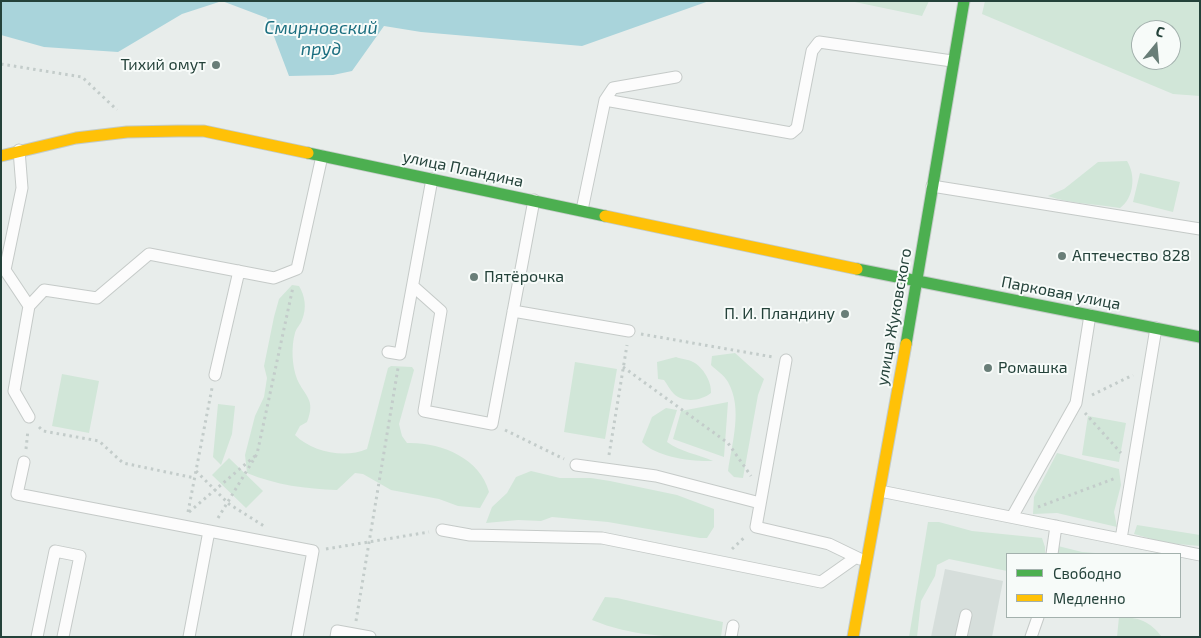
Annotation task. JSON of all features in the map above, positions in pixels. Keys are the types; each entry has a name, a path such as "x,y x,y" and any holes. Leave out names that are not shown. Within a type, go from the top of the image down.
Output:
{"street":[{"name":"улица Жуковского","path":"852,637 861,560 880,491 952,61 964,1"},
{"name":"улица Пландина","path":"1,156 62,139 138,130 204,132 582,210 916,282"},
{"name":"Парковая улица","path":"916,282 1156,328 1199,333"}],"lane":[{"path":"605,100 791,134 797,128 812,51 819,42 952,61"},
{"path":"582,210 605,100 613,88 676,77"},
{"path":"19,150 22,188 5,270 29,306"},
{"path":"29,417 14,391 29,306 44,290 97,298 148,254 274,278 297,269 322,156"},
{"path":"388,352 400,354 414,287 432,179"},
{"path":"932,186 1200,229"},
{"path":"414,287 441,311 424,411 492,424 534,200"},
{"path":"215,375 239,272"},
{"path":"513,312 629,331"},
{"path":"1012,517 1076,403 1090,315"},
{"path":"1121,539 1156,328"},
{"path":"786,360 756,527 829,544 861,560"},
{"path":"24,462 17,494 313,551 297,637"},
{"path":"576,465 656,476 761,497"},
{"path":"880,491 1200,555"},
{"path":"1052,553 1056,526"},
{"path":"442,530 470,535 602,538 821,582 861,560"},
{"path":"189,637 209,531"},
{"path":"36,637 55,551 80,556 63,637"},
{"path":"961,637 966,614"},
{"path":"1031,637 1038,618"},
{"path":"336,637 337,631 370,637"}],"path":[{"path":"1,64 82,77 138,130"},
{"path":"209,531 258,454 297,269"},
{"path":"607,469 629,331 786,360"},
{"path":"354,634 400,354"},
{"path":"623,367 728,443 761,497"},
{"path":"1012,517 1133,469 1076,403 1150,367"},
{"path":"186,527 215,375"},
{"path":"24,462 29,417"},
{"path":"29,417 43,431 99,441 123,463 195,478"},
{"path":"492,424 576,465"},
{"path":"188,512 258,454"},
{"path":"196,471 227,502 270,529"},
{"path":"719,562 756,527"},
{"path":"313,551 442,530"}],"shaded area":[{"path":"945,569 1003,581 992,637 931,637"}],"green space":[{"path":"850,1 929,1 922,16"},
{"path":"985,1 1200,1 1200,96 1173,94 982,14"},
{"path":"1127,161 1132,173 1132,186 1125,204 1120,208 1048,196 1064,189 1098,162"},
{"path":"1140,173 1180,182 1173,212 1133,202"},
{"path":"292,285 299,286 303,294 305,307 304,316 294,338 293,362 297,379 310,403 307,422 300,426 295,435 310,446 329,452 349,453 367,449 388,368 391,366 412,367 414,370 399,424 402,436 407,443 433,445 457,454 468,461 484,480 489,492 480,508 458,506 439,499 391,490 363,474 355,473 337,490 291,486 247,473 245,455 255,416 264,397 267,378 264,366 274,317 279,299"},
{"path":"735,353 764,379 758,395 743,478 734,477 728,471 736,414 732,392 726,379 711,365 712,356"},
{"path":"676,357 691,361 700,367 708,380 711,393 698,399 683,399 674,394 664,380 658,379 657,362"},
{"path":"575,362 617,369 605,439 564,432"},
{"path":"62,374 99,381 89,433 52,426"},
{"path":"728,402 724,457 673,439 681,411"},
{"path":"218,404 235,406 232,434 221,465 213,457"},
{"path":"666,408 677,410 667,442 683,451 713,461 675,458 656,451 642,442 652,417"},
{"path":"1088,416 1126,423 1119,462 1082,455"},
{"path":"1057,453 1119,469 1121,485 1114,512 1117,527 1057,513 1033,514 1034,497"},
{"path":"229,458 263,491 246,508 212,475"},
{"path":"531,471 560,478 591,478 610,481 677,495 714,509 714,527 707,538 700,538 608,522 552,517 541,521 518,520 486,523 492,507 507,493 516,477"},
{"path":"928,522 939,522 972,531 1042,538 1045,553 1006,553 1006,571 949,559 937,565 935,576 921,601 917,637 909,637"},
{"path":"1137,525 1200,535 1200,546 1166,543 1134,534"},
{"path":"1058,546 1096,553 1058,553"},
{"path":"605,597 617,598 723,622 721,637 656,635 608,626 592,620"},
{"path":"1119,618 1132,618 1143,621 1153,627 1162,637 1117,637"}],"water":[{"path":"1,1 222,1 182,14 118,52 44,47 1,35"},
{"name":"Смирновский пруд","path":"222,1 709,1 582,46 421,32 384,26 352,71 333,75 289,76 267,18"}],"traffic: fast":[{"path":"906,344 964,1"},
{"path":"308,153 605,216"},
{"path":"857,269 1200,337"}],"traffic: slow":[{"path":"1,156 76,138 127,132 178,131 204,131 308,153"},
{"path":"605,216 857,269"},
{"path":"853,637 906,344"}],"place":[{"name":"Тихий омут","path":"216,65"},
{"name":"Аптечество 828","path":"1062,256"},
{"name":"Пятёрочка","path":"474,277"},
{"name":"П. И. Пландину","path":"845,314"},
{"name":"Ромашка","path":"988,368"}]}
